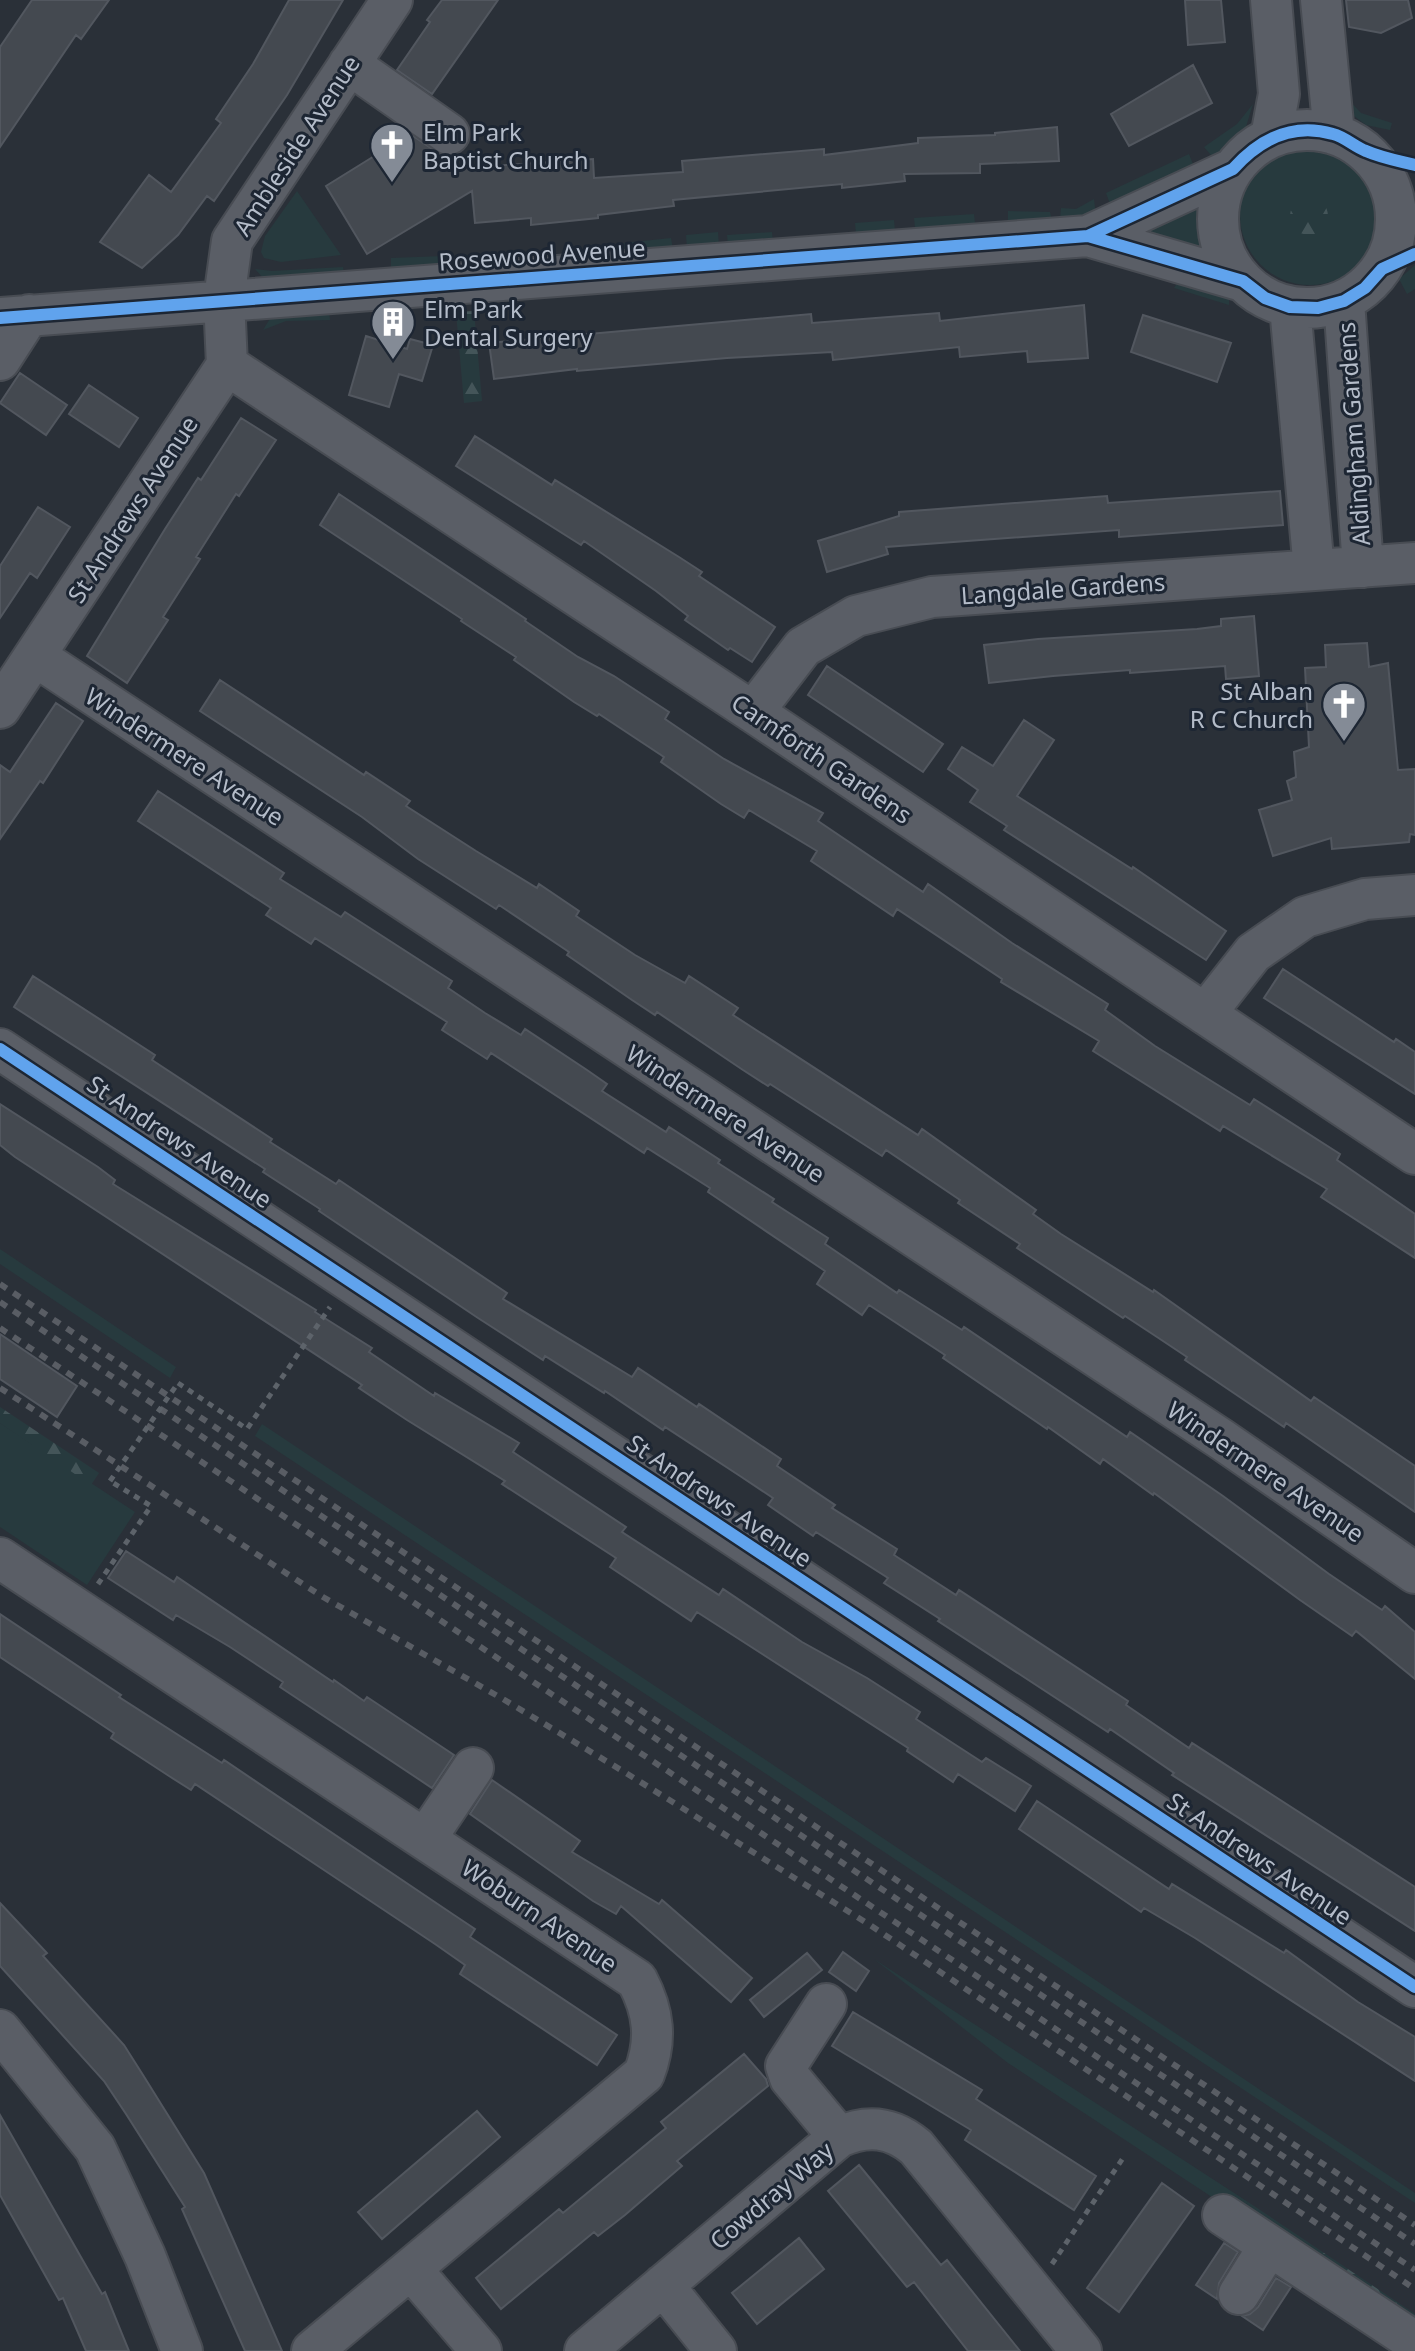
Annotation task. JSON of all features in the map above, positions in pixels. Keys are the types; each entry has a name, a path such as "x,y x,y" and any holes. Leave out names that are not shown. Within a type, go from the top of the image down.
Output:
{"street":[{"name":"Ambleside Avenue","path":"224,299 232,241 392,0"},
{"path":"1271,0 1279,94 1271,137"},
{"path":"1321,0 1350,143 1386,177 1396,207 1398,262 1344,301 1318,308 1290,307 1265,298 1243,281 1226,256 1218,227 1221,197 1233,169 1249,151 1271,137 1302,130 1350,143 1415,165"},
{"path":"349,64 449,134"},
{"path":"1088,236 1233,169"},
{"path":"1088,236 1243,281"},
{"name":"Rosewood Avenue","path":"14,317 1088,236"},
{"path":"224,299 227,365"},
{"name":"Aldingham Gardens","path":"1344,301 1363,567"},
{"name":"Aldingham Gardens","path":"1290,307 1314,570"},
{"path":"0,360 14,317"},
{"name":"St Andrews Avenue","path":"0,708 227,365"},
{"name":"Carnforth Gardens","path":"227,365 1415,1154"},
{"name":"Langdale Gardens","path":"753,712 803,647 856,616 932,597 1415,563"},
{"name":"Windermere Avenue","path":"35,656 1208,1430 1415,1573"},
{"path":"1205,1014 1253,953 1305,917 1365,899 1415,895"},
{"name":"St Andrews Avenue","path":"0,1049 1415,1987"},
{"name":"Woburn Avenue","path":"0,1558 637,1980 646,1998 652,2017 653,2037 651,2056 644,2074 312,2351"},
{"path":"426,1838 473,1768"},
{"path":"826,2004 786,2066 790,2078 839,2137"},
{"path":"0,2030 95,2148 145,2256 182,2351"},
{"name":"Cowdray Way","path":"585,2351 839,2137 869,2128 885,2129 916,2147 1081,2351"},
{"path":"1223,2215 1415,2342"},
{"path":"1239,2294 1269,2246"},
{"path":"411,2269 481,2351"},
{"path":"663,2285 716,2351"}],"path":[{"path":"79,1611 151,1506 110,1481 178,1383 247,1429 349,1280"},
{"path":"1033,2291 1125,2155"}],"green space":[{"path":"1346,97 1361,113 1392,123 1390,130 1366,125 1346,110"},
{"path":"1253,104 1245,130 1216,161 1204,147 1237,124"},
{"path":"1310,145 1337,150 1360,165 1375,188 1380,215 1375,242 1360,265 1337,280 1310,285 1283,280 1260,265 1245,242 1240,215 1245,188 1260,165 1283,150"},
{"path":"1189,154 1197,174 1113,212 1106,193"},
{"path":"297,191 341,255 281,262 264,258 261,252 265,236"},
{"path":"1309,197 1322,203 1328,216 1322,229 1309,235 1296,229 1290,216 1296,203"},
{"path":"1094,199 1096,216 1060,218 1061,208 1076,209"},
{"path":"1207,201 1205,237 1212,257 1127,229"},
{"path":"1008,211 1050,212 1052,221 1008,220"},
{"path":"974,214 975,223 915,228 914,218"},
{"path":"894,220 895,231 856,234 855,223"},
{"path":"718,232 719,246 687,249 686,235"},
{"path":"772,232 773,243 728,246 727,235"},
{"path":"671,238 673,250 625,255 624,243"},
{"path":"523,253 524,263 391,268 391,258"},
{"path":"1415,265 1415,289 1407,294 1399,279"},
{"path":"343,267 344,273 264,279 255,269 272,271"},
{"path":"1178,282 1229,298 1229,305 1174,288"},
{"path":"329,310 330,320 286,321 263,330 271,317"},
{"path":"474,311 482,401 464,403 456,312"},
{"path":"0,1249 176,1367 170,1378 0,1264"},
{"path":"0,1407 99,1473 91,1485 0,1423"},
{"path":"0,1423 135,1512 87,1585 0,1527"},
{"path":"262,1424 1415,2193 1415,2203 255,1436"},
{"path":"874,1959 1248,2202 1239,2214 1221,2203 1008,2063"},
{"path":"1248,2202 1415,2314 1415,2334 1239,2214"}],"building":[{"path":"32,0 109,0 81,39 76,35 0,147 0,47"},
{"path":"289,0 343,0 287,95 214,201 207,196 178,235 142,268 100,242 149,175 171,192 221,123 216,119 253,64"},
{"path":"442,0 498,0 432,94 397,70"},
{"path":"1185,0 1221,0 1225,42 1188,45"},
{"path":"1346,0 1408,0 1412,18 1381,33 1349,27"},
{"path":"1193,65 1212,103 1129,146 1111,114"},
{"path":"397,125 441,155 449,169 593,159 594,178 683,172 682,161 824,149 824,155 918,143 918,138 995,135 1057,127 1059,161 980,164 980,173 904,174 905,181 842,188 842,184 673,200 674,206 531,225 531,218 475,223 472,191 367,254 326,186 392,145 384,133"},
{"path":"1084,305 1088,358 1028,362 1027,351 960,357 959,347 833,360 832,352 727,358 577,369 494,379 489,343 811,314 812,323 939,313 940,321"},
{"path":"1143,315 1231,343 1217,382 1131,352"},
{"name":"Elm Park Dental Surgery","path":"366,336 407,349 410,339 433,345 422,381 399,374 389,407 349,395"},
{"path":"20,373 67,405 46,435 0,403"},
{"path":"89,385 138,418 119,447 69,414"},
{"path":"241,418 276,440 239,496 236,494 196,557 200,559 163,617 168,620 127,683 87,656 198,478 201,480"},
{"path":"475,436 552,485 555,480 679,557 702,572 699,576 775,627 752,662 730,648 728,650 685,620 688,616 584,541 581,545 456,466"},
{"path":"1280,491 1283,525 1119,537 1119,530 886,547 888,554 827,572 818,541 899,516 899,512 1107,496 1108,503"},
{"path":"339,494 578,657 669,712 665,719 724,759 823,813 818,821 923,892 928,884 1012,943 1108,1004 1105,1010 1155,1046 1250,1105 1254,1099 1340,1154 1337,1160 1415,1214 1415,1258 1321,1197 1327,1189 1223,1126 1220,1131 1093,1051 1099,1041 1001,982 1002,979 897,909 893,916 811,861 817,851 749,810 744,818 721,804 661,762 664,757 599,714 597,716 574,702 462,619 320,525"},
{"path":"38,507 70,527 37,578 30,573 0,618 0,566"},
{"path":"1254,616 1259,676 1226,679 1225,666 1130,673 1130,670 989,683 984,645 1197,629 1221,626 1221,619"},
{"name":"St Alban R C Church","path":"1367,643 1369,667 1388,663 1398,770 1415,769 1415,835 1410,834 1409,842 1332,849 1331,838 1273,856 1259,810 1292,800 1287,781 1296,777 1294,752 1309,747 1305,668 1326,667 1325,645"},
{"path":"827,666 943,744 923,772 808,695"},
{"path":"220,680 364,775 366,772 410,801 406,806 476,851 537,888 539,884 579,911 576,916 635,955 685,983 689,976 738,1008 733,1015 918,1135 922,1129 1036,1210 1033,1214 1061,1234 1154,1290 1311,1401 1314,1397 1415,1466 1415,1512 1286,1423 1284,1427 1185,1360 1187,1357 1157,1337 1017,1248 1020,1244 886,1150 882,1156 743,1070 657,1012 655,1015 499,905 496,909 418,859 362,817 200,711"},
{"path":"56,703 83,721 43,783 40,781 0,839 0,765 10,772"},
{"path":"1024,720 1054,740 1017,796 1133,867 1226,931 1206,960 1004,830 1007,826 970,802 978,790 948,769 962,747 993,766"},
{"path":"158,791 284,873 280,879 341,917 345,912 452,981 448,988 485,1013 521,1035 525,1029 587,1070 607,1084 602,1091 666,1132 669,1127 720,1160 718,1163 774,1199 772,1202 828,1238 825,1244 897,1293 899,1290 962,1330 964,1327 1127,1437 1130,1432 1329,1574 1382,1610 1385,1606 1415,1632 1415,1679 1356,1631 1352,1636 1103,1459 1100,1464 869,1305 862,1315 817,1284 825,1271 708,1192 710,1188 647,1148 644,1153 491,1053 487,1059 442,1030 447,1022 315,938 311,944 266,915 271,908 138,821"},
{"path":"1283,969 1394,1042 1396,1039 1415,1052 1415,1094 1264,998"},
{"path":"33,976 155,1055 152,1060 272,1139 270,1142 336,1184 339,1180 507,1293 503,1299 632,1377 638,1368 697,1407 699,1404 781,1459 777,1466 835,1505 832,1508 897,1549 894,1555 956,1595 959,1590 1128,1701 1126,1705 1189,1748 1192,1743 1415,1887 1415,1931 1172,1775 1174,1773 1110,1729 1108,1732 938,1621 940,1619 884,1583 888,1578 816,1532 813,1536 768,1505 773,1498 740,1476 605,1391 545,1356 543,1360 319,1211 263,1172 265,1169 14,1007"},
{"path":"0,1104 98,1167 115,1180 113,1184 316,1310 372,1348 369,1352 434,1396 435,1393 519,1443 513,1452 626,1527 622,1532 719,1595 723,1589 802,1642 867,1678 920,1712 916,1719 982,1762 986,1758 1031,1786 1015,1811 958,1774 953,1782 907,1751 908,1748 697,1612 691,1621 610,1567 616,1558 502,1484 505,1481 407,1420 359,1388 362,1385 15,1157 0,1145"},
{"path":"0,1334 77,1386 57,1417 0,1379"},
{"path":"126,1551 174,1582 177,1577 333,1682 364,1701 367,1697 454,1755 432,1788 280,1687 283,1682 230,1647 176,1615 173,1620 108,1578"},
{"path":"0,1614 121,1695 119,1697 222,1763 224,1760 475,1929 470,1937 617,2035 597,2065 460,1974 465,1965 435,1944 195,1784 191,1790 111,1738 114,1733 0,1657"},
{"path":"492,1780 580,1841 572,1852 659,1904 662,1900 752,1978 731,2002 621,1906 616,1914 593,1901 470,1814"},
{"path":"1037,1801 1169,1889 1172,1884 1284,1953 1286,1950 1358,2002 1415,2037 1415,2081 1195,1938 1144,1908 1141,1912 1019,1829"},
{"path":"0,1903 47,1953 43,1956 124,2045 143,2075 204,2173 282,2351 245,2351 182,2209 185,2207 126,2114 104,2081 0,1966"},
{"path":"843,1952 869,1971 856,1991 829,1972"},
{"path":"807,1953 822,1970 764,2017 750,2000"},
{"path":"853,2012 982,2090 976,2099 1096,2176 1074,2210 965,2140 971,2130 832,2046"},
{"path":"744,2054 766,2079 768,2086 677,2161 682,2166 625,2215 598,2236 594,2232 501,2309 476,2278 559,2209 563,2213 666,2128 661,2122"},
{"path":"477,2111 500,2137 382,2239 358,2212"},
{"path":"0,2115 102,2294 105,2292 129,2351 86,2351 63,2298 59,2300 0,2195"},
{"path":"859,2165 941,2265 947,2260 1020,2351 968,2351 914,2282 907,2287 828,2191"},
{"path":"1162,2183 1194,2206 1119,2312 1087,2288"},
{"path":"799,2238 824,2269 757,2324 732,2293"},
{"path":"1224,2243 1238,2252 1219,2283 1217,2299 1196,2285"},
{"path":"1276,2278 1291,2287 1263,2330 1242,2316 1258,2307"}],"railway":[{"path":"0,1284 1415,2225"},
{"path":"0,1302 1415,2244"},
{"path":"0,1328 1415,2270"},
{"path":"0,1388 323,1597 503,1699 870,1925 1415,2289"}],"cycle path":[{"path":"0,318 1088,236 1233,169 1254,150 1277,136 1304,130 1333,134 1372,153 1415,165"},
{"path":"1088,236 1243,281 1265,298 1290,307 1318,308 1344,301 1365,288 1382,269 1415,254"},
{"path":"0,1049 1415,1987"}],"place":[{"name":"Elm Park Baptist Church","path":"392,184"},
{"name":"Elm Park Dental Surgery","path":"393,361"},
{"name":"St Alban R C Church","path":"1344,743"}]}
